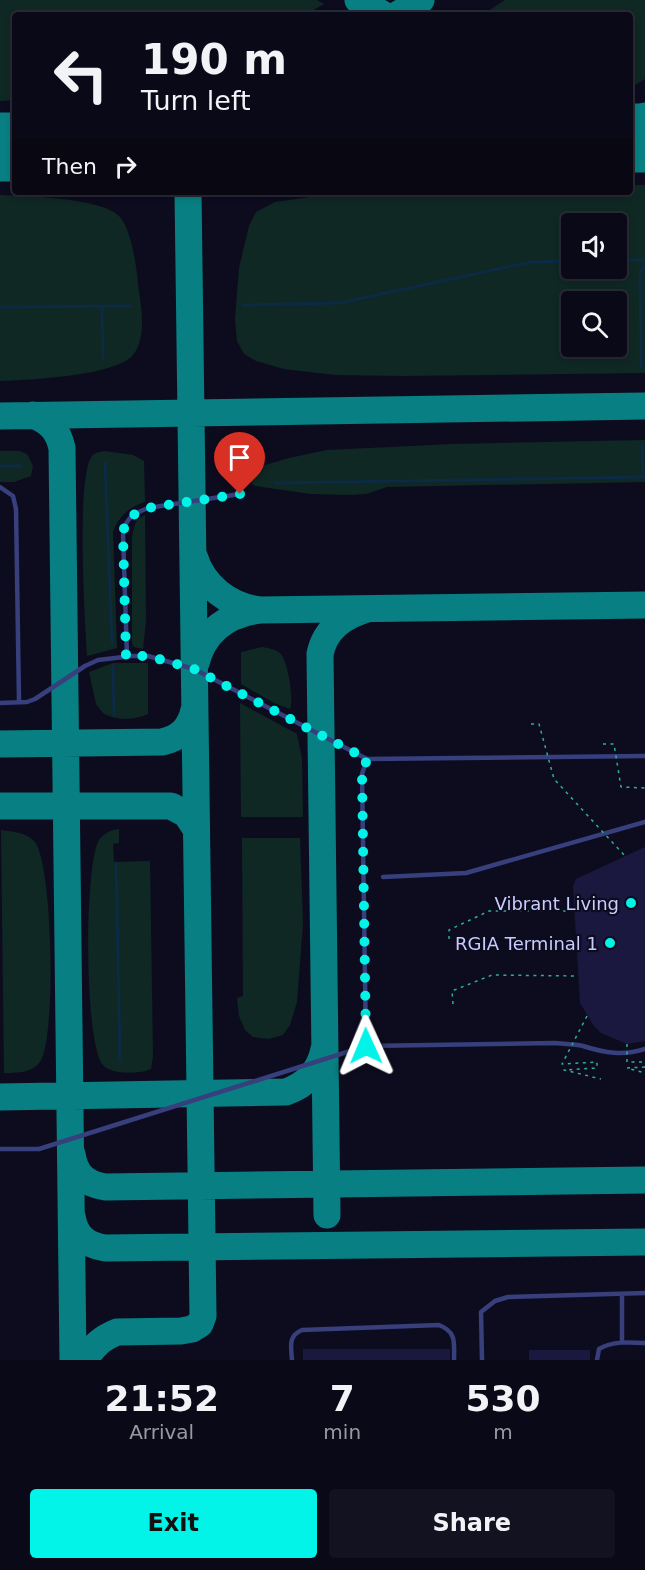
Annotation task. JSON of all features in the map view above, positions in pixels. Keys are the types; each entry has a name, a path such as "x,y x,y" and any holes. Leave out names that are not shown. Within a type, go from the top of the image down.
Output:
{"lane":[{"path":"0,487 13,496 16,509 19,702"},
{"path":"126,656 123,534 124,525 128,519 134,513 148,508 240,494"},
{"path":"0,703 35,699 84,666 98,660 126,656 156,657 194,669 367,759 645,756"},
{"path":"366,1046 362,774 367,759"},
{"path":"383,877 466,873 645,822"},
{"path":"0,1149 39,1149 366,1046 555,1043 582,1046 616,1054 645,1049"},
{"path":"482,1360 481,1312 495,1301 508,1297 645,1293"},
{"path":"622,1294 622,1342"},
{"path":"292,1360 291,1339 294,1333 302,1330 439,1325 447,1328 453,1336 454,1360"},
{"path":"597,1360 599,1349 622,1342 645,1343"}],"path":[{"path":"531,724 539,724 554,779 625,856"},
{"path":"603,744 614,744 621,788 645,788"},
{"path":"449,939 449,930 489,911 574,911"},
{"path":"453,1004 452,991 492,975 577,976"},
{"path":"587,1016 562,1064 597,1062 597,1068 564,1070 601,1079"},
{"path":"627,1044 627,1062 645,1062"},
{"path":"645,1067 627,1068 645,1073"}],"green space":[{"path":"0,0 317,0 324,4 310,12 12,12 12,100 0,101"},
{"path":"505,0 645,0 645,79 633,86 633,12 487,12"},
{"path":"633,185 645,185 645,373 335,375 284,369 256,361 244,354 237,341 235,319 239,268 249,226 256,212 275,202 324,195 633,195"},
{"path":"0,195 45,197 82,202 111,211 120,217 131,242 141,307 140,341 133,355 124,362 91,372 70,376 0,381"},
{"path":"645,440 645,482 387,487 366,494 351,495 311,494 255,486 252,484 250,475 262,466 327,450 453,444"},
{"path":"0,451 19,451 27,454 33,466 31,476 14,482 0,482"},
{"path":"105,451 133,455 144,461 145,502 125,513 113,532 117,648 87,656 83,552 84,491 87,469 92,456"},
{"path":"145,515 146,620 143,649 134,647 132,643 132,537 136,523"},
{"path":"262,647 276,651 283,657 289,681 290,709 274,703 241,684 241,652"},
{"path":"113,663 148,663 148,714 137,718 114,717 103,713 96,704 89,672"},
{"path":"240,703 297,734 302,759 303,817 241,817"},
{"path":"119,829 119,843 113,844 114,862 150,861 153,1056 151,1069 134,1073 112,1071 103,1065 97,1050 92,1024 89,991 89,917 94,856 99,840 108,832"},
{"path":"1,830 24,834 35,842 41,857 46,883 49,915 50,986 46,1044 41,1060 34,1068 14,1073 4,1073"},
{"path":"242,838 300,838 303,923 297,1002 290,1025 283,1035 269,1039 253,1037 245,1030 239,1016 237,998 243,996"}],"building":[{"name":"RGIA Terminal 1","path":"645,847 645,1041 627,1044 601,1033 580,1003 573,887 576,879"},
{"path":"303,1349 450,1349 450,1360 303,1360"},
{"path":"529,1350 590,1350 590,1360 529,1360"}],"waterway":[{"path":"627,260 645,260"},
{"path":"243,305 339,303 531,262 561,261"},
{"path":"641,367 640,276 645,266"},
{"path":"102,306 103,358"},
{"path":"0,307 131,306"},
{"path":"642,445 643,477"},
{"path":"105,463 112,642"},
{"path":"0,466 21,466"},
{"path":"275,483 645,477"},
{"path":"113,666 114,715"},
{"path":"116,863 120,1061"}],"taxiway":[{"path":"358,0 379,12"},
{"path":"402,12 421,0"},
{"path":"633,123 645,116"},
{"path":"85,1360 98,1343 117,1332 192,1329 200,1324 203,1316 188,195"},
{"path":"0,416 645,406"},
{"path":"33,415 52,427 62,448 73,1360"},
{"path":"194,556 204,577 219,593 238,604 260,610 238,615 219,626 205,642 196,663"},
{"path":"260,610 645,605"},
{"path":"327,1215 320,654 326,637 337,624 368,609"},
{"path":"0,744 162,742 179,735 187,727 194,710"},
{"path":"0,806 171,806 186,814 196,829"},
{"path":"0,1097 286,1092 311,1076 319,1064 324,1049"},
{"path":"72,1154 73,1161 82,1177 98,1186 105,1187 645,1180"},
{"path":"72,1216 82,1238 92,1245 105,1248 645,1242"}],"runway":[{"path":"633,138 645,138"},
{"path":"0,147 12,147"}],"place":[{"name":"Vibrant Living","path":"631,903"},
{"name":"RGIA Terminal 1","path":"610,943"}],"route":[{"path":"240,494 148,508 134,513 128,519 124,525 123,534 126,656 164,659 194,669 367,759 362,774 366,1046"}]}
